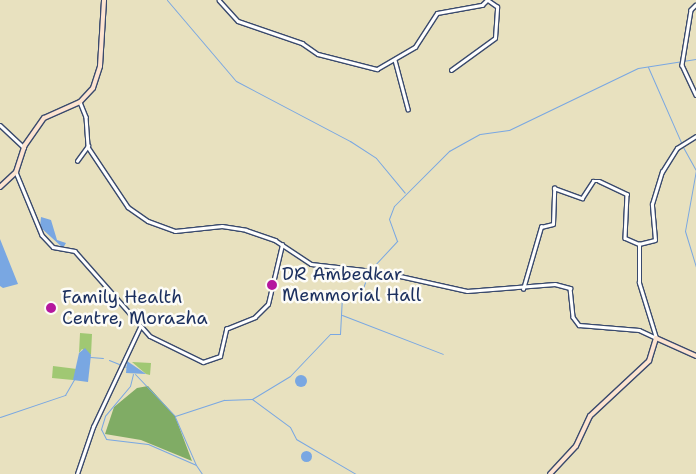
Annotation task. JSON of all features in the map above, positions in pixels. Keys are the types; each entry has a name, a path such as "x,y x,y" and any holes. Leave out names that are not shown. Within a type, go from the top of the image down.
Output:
{"main road":[{"path":"0,187 16,172 24,147 44,118 80,102 93,88 100,66 104,0"},
{"path":"550,474 576,446 590,416 635,370 649,361 656,338 695,356"}],"street":[{"path":"220,0 238,21 302,43 318,54 377,69 415,47 437,13 482,5 487,0 496,7 495,38 451,70"},
{"path":"696,5 691,10 682,65 696,95"},
{"path":"395,60 408,109"},
{"path":"80,102 86,117 88,146 128,207 148,221 176,231 222,226 246,230 282,245 311,264 382,272 467,291 522,289 555,284 570,288 573,317 579,324 639,330 656,338"},
{"path":"0,125 24,147"},
{"path":"522,289 541,227 553,224 554,188 582,198 593,181 599,181 627,194 625,238 638,244 655,240 652,204 662,172 677,148 696,136"},
{"path":"77,161 88,146"},
{"path":"16,172 42,235 56,249 75,251 140,327 202,362 214,362 220,356 226,329 255,317 268,304 282,245"},
{"path":"638,244 639,283 656,338"},
{"path":"77,474 120,368 140,327"}],"green space":[{"path":"80,333 92,334 91,355 82,349 79,353"},
{"path":"132,362 151,363 150,375 146,374"},
{"path":"53,366 77,369 77,374 73,380 52,378"},
{"path":"148,386 175,416 192,461 141,440 105,434 114,407 137,388"}],"water":[{"path":"41,217 51,220 57,240 66,243 63,248 40,227"},
{"path":"0,239 18,284 3,288 0,286"},
{"path":"85,348 91,355 88,382 73,380 79,353"},
{"path":"127,361 146,374 126,373"},
{"path":"299,375 303,375 307,381 303,387 299,387 295,383 295,379"},
{"path":"306,450 312,456 306,462 300,456"}],"waterway":[{"path":"167,0 236,81 350,141 376,158 405,193"},
{"path":"372,268 397,241 389,219 394,206 449,151 480,134 509,130 638,68 696,59"},
{"path":"648,67 681,142"},
{"path":"683,147 696,170 685,231 696,266"},
{"path":"135,374 175,416 224,400 252,399 290,376 330,334 340,334 342,297 361,294 368,274"},
{"path":"342,315 443,354"},
{"path":"90,357 103,358"},
{"path":"109,360 126,367"},
{"path":"0,417 65,395 77,374"},
{"path":"133,374 130,386 105,416 101,429 106,439 148,444 196,465 202,474"},
{"path":"252,399 290,427 296,439 356,474"},
{"path":"175,417 196,465"}],"place":[{"name":"DR Ambedkar Memmorial Hall","path":"272,285"},
{"name":"Family Health Centre, Morazha","path":"51,308"}]}
